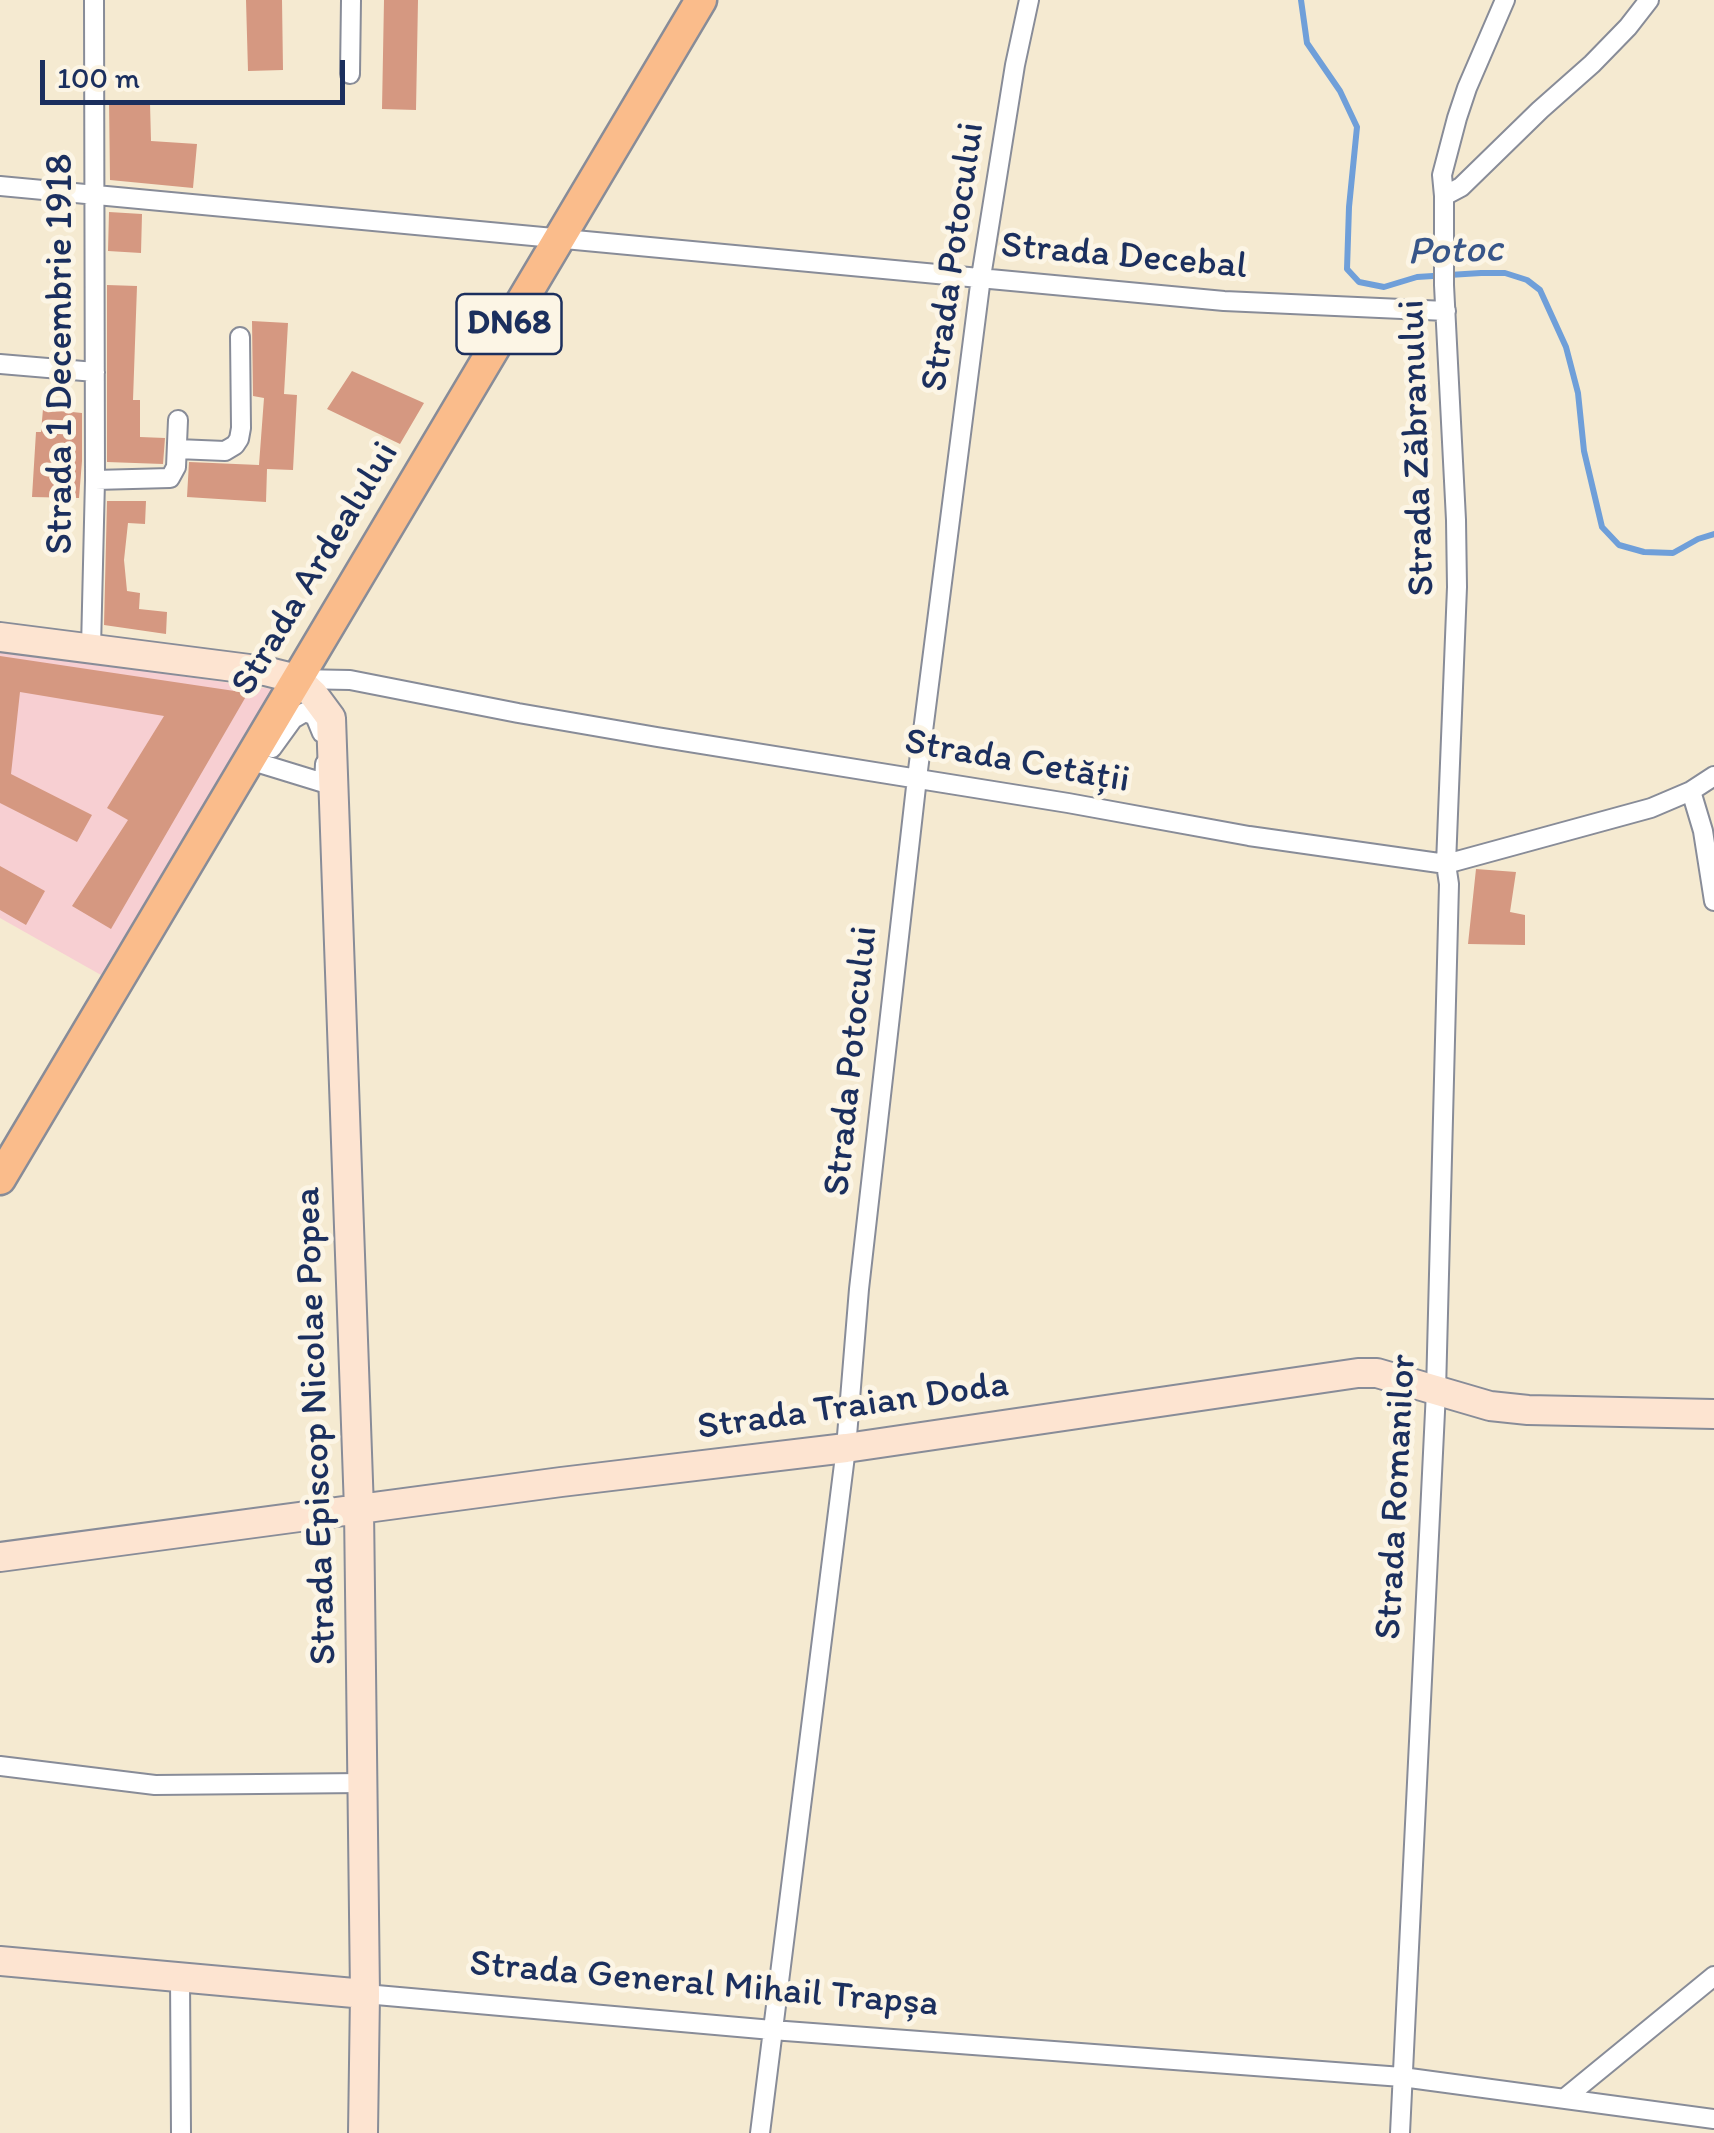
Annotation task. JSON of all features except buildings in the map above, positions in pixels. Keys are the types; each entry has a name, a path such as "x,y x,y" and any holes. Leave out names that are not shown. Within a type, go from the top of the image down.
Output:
{"main road":[{"name":"Strada Ardealului","path":"0,1179 255,762 298,678 701,0"}],"street":[{"name":"Strada 1 Decembrie 1918","path":"91,648 95,480 94,0"},
{"path":"350,74 351,0"},
{"name":"Strada Potocului","path":"760,2133 846,1448 859,1288 917,778 982,277 1029,0"},
{"name":"Strada Zăbranului","path":"1446,864 1458,587 1442,175 1457,118 1505,0"},
{"path":"1444,196 1461,187 1592,64 1649,0"},
{"name":"Strada Decebal","path":"0,186 1224,301 1446,311"},
{"path":"177,449 224,451 236,445 241,428 240,337"},
{"path":"0,364 95,372"},
{"path":"95,480 170,478 176,467 178,420"},
{"path":"0,636 298,678"},
{"name":"Strada Episcop Nicolae Popea","path":"298,678 331,718 330,784 359,1510 364,2133"},
{"name":"Strada Cetății","path":"298,678 350,680 518,713 1250,836 1446,864 1651,808 1714,776"},
{"path":"305,712 315,716 320,727 330,784 255,762 293,719 305,712"},
{"path":"1690,791 1704,831 1714,901"},
{"name":"Strada Romanilor","path":"1400,2133 1436,1391 1449,884 1446,864"},
{"name":"Strada Traian Doda","path":"0,1557 846,1448 1358,1373 1377,1374 1490,1406 1714,1414"},
{"path":"0,1766 155,1785 363,1783"},
{"name":"Strada General Mihail Trapșa","path":"0,1961 772,2030 1402,2077 1714,2119"},
{"path":"1566,2098 1714,1976"},
{"path":"180,1978 181,2133"}],"shaded area":[{"path":"0,650 273,689 101,975 0,918"}],"waterway":[{"name":"Potoc","path":"1301,0 1307,43 1340,91 1357,127 1347,269 1359,282 1384,287 1417,277 1481,273 1505,273 1527,280 1540,290 1566,347 1602,527 1619,545 1644,552 1673,553 1714,534"}]}
